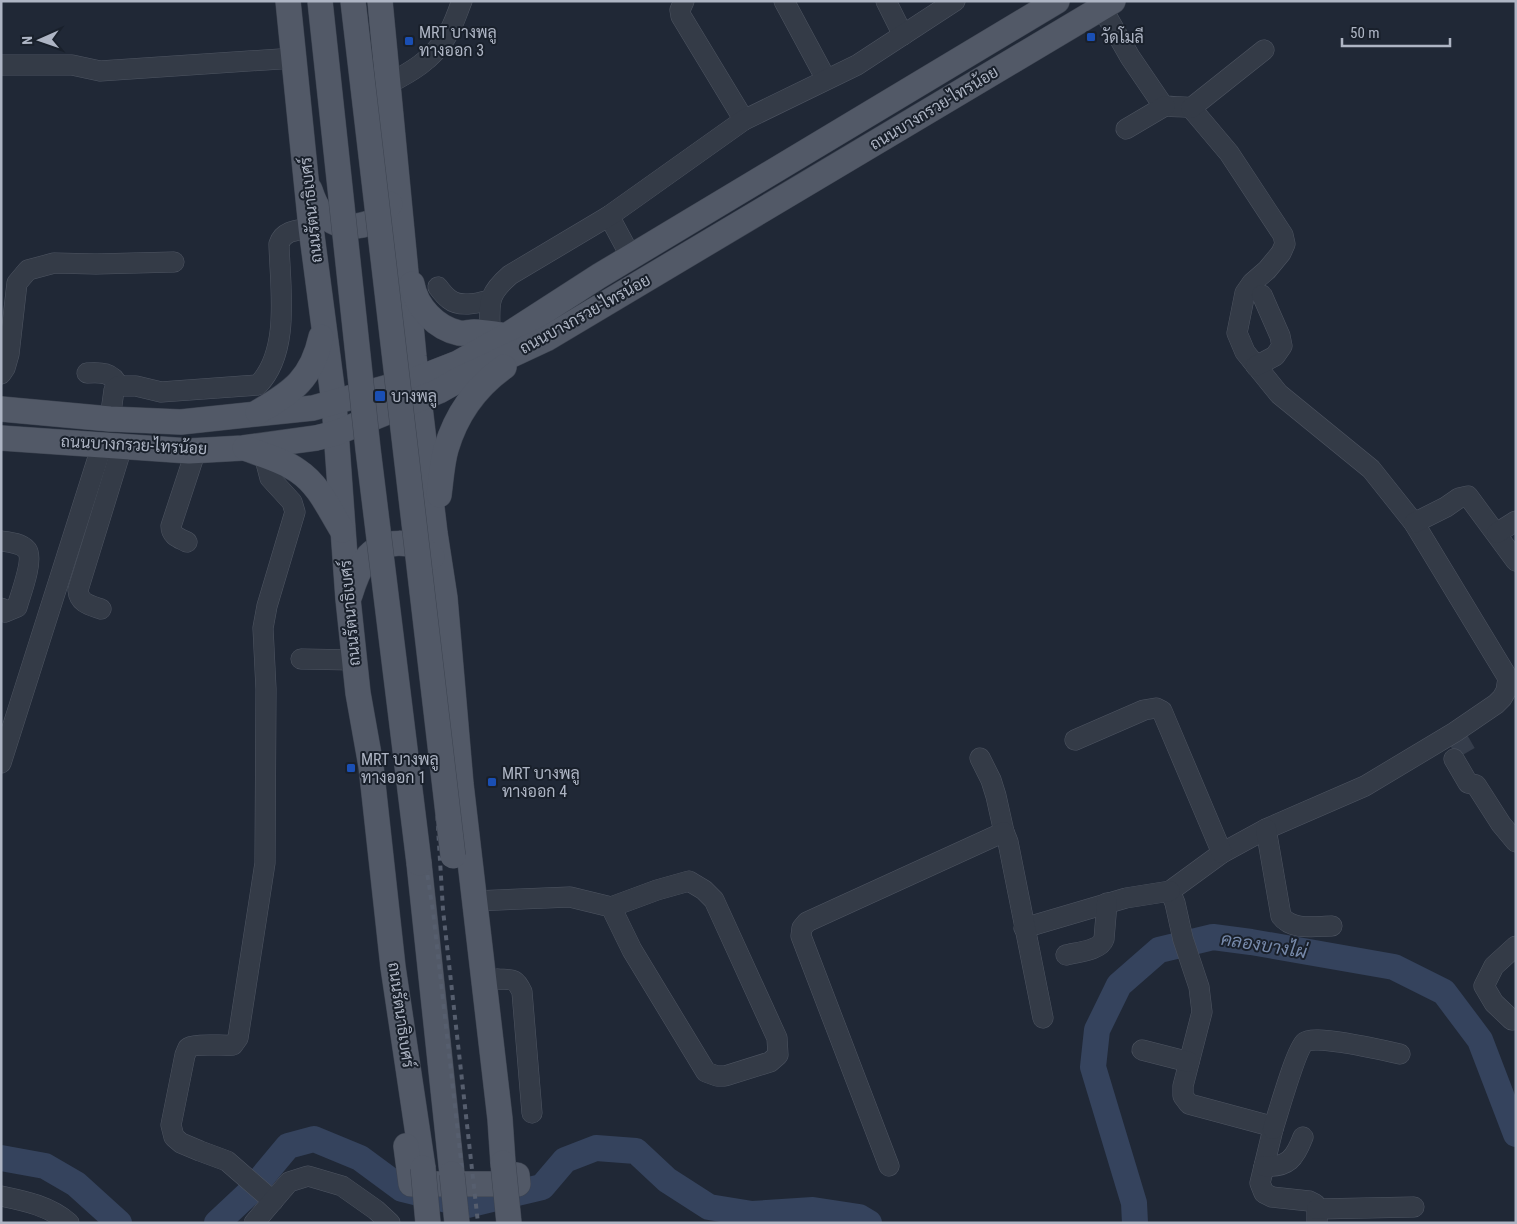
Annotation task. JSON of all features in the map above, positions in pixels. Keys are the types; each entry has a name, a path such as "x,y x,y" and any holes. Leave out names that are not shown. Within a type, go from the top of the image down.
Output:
{"main road":[{"name":"ถนนรัตนาธิเบศร์","path":"288,1 312,228 334,403 354,660 371,766 389,930 423,1168 428,1223"},
{"name":"ถนนรัตนาธิเบศร์","path":"320,1 368,449 419,863 457,1223"},
{"path":"353,1 453,856 496,1166 509,1223"},
{"path":"380,1 418,389 435,533 443,580 461,784 500,1119 496,1166 495,1223"},
{"name":"ถนนบางกรวย-ไทรน้อย","path":"1,438 196,450 261,449 336,433 418,389 498,334 631,257 1057,1"},
{"name":"ถนนบางกรวย-ไทรน้อย","path":"1,409 110,419 181,422 313,408 418,389 546,339 1105,3"},
{"path":"307,175 310,191 320,211 333,222 344,226 359,227 370,224 386,213 392,201 396,184 396,173"},
{"path":"401,230 413,290 425,313 444,328 460,334 498,334"},
{"path":"324,326 313,365 288,394 264,413 261,449 298,470 316,487 343,532"},
{"path":"435,533 445,450 457,420 472,396 491,376 546,339"},
{"path":"348,599 357,574 367,557 380,547 401,542 410,543 427,551 438,563 443,580"},
{"path":"389,930 381,945 411,1184 518,1184 491,929 476,911"}],"street":[{"path":"388,84 413,71 426,61 447,37 462,1"},
{"path":"684,1 680,10 681,16 744,120"},
{"path":"784,1 826,79"},
{"path":"886,1 904,35"},
{"path":"498,334 490,300 496,286 510,275 609,216 744,120 856,65 956,1"},
{"path":"1105,3 1130,57 1165,106"},
{"path":"1191,108 1264,50"},
{"path":"1,65 72,65 100,71 295,58"},
{"path":"1024,928 1126,898 1170,891 1222,853 1266,829 1366,786 1454,744 1502,698 1506,691 1508,678 1414,523 1371,469 1279,394 1245,352 1237,333 1244,293 1281,253 1285,244 1285,238 1229,153 1191,108 1185,106 1165,106 1126,129"},
{"path":"609,216 631,257"},
{"path":"110,419 114,390 118,386 136,386 161,392 258,385 269,370 279,342 281,317 280,238 285,234 312,228"},
{"path":"1,374 9,354 16,283 28,270 54,263 174,262"},
{"path":"438,287 450,300 462,304 475,304 490,300"},
{"path":"1256,366 1275,356 1282,346 1280,336 1262,295"},
{"path":"87,372 104,373 111,376 118,386"},
{"path":"101,609 82,602 78,590 112,446"},
{"path":"1,763 5,736 112,446"},
{"path":"261,449 270,478 292,502 295,512 266,606 264,628 266,689 264,863 238,1038 233,1045 195,1044 189,1047 185,1055 171,1125 174,1137 181,1143 227,1161 267,1197"},
{"path":"187,542 174,535 171,531 171,526 196,450"},
{"path":"1414,523 1460,498 1468,496 1516,561"},
{"path":"1497,533 1516,521"},
{"path":"1,540 20,544 27,550 30,560 17,608 5,612 1,608"},
{"path":"301,660 354,660"},
{"path":"1075,740 1144,710 1156,708 1162,711 1222,853"},
{"path":"1454,744 1478,777 1476,785 1501,824 1516,842"},
{"path":"980,758 991,780 1008,842 1043,1018"},
{"path":"1266,829 1281,916 1291,924 1332,926"},
{"path":"889,1166 801,936 802,928 807,922 1004,832"},
{"path":"476,911 570,897 611,907 657,890 689,881 704,890 714,900 777,1038 778,1055 770,1062 725,1076 717,1076 706,1072 632,950 611,907"},
{"path":"1170,891 1175,903 1182,939 1199,987 1202,1012 1183,1086 1183,1096 1189,1104 1267,1125 1274,1129"},
{"path":"1066,955 1096,947 1102,943 1107,903"},
{"path":"1512,1020 1494,1003 1484,986 1494,966 1516,946"},
{"path":"497,979 518,982 522,992 532,1113"},
{"path":"1400,1054 1322,1039 1309,1039 1304,1042 1294,1065 1274,1129 1260,1183 1264,1193 1272,1197 1310,1201 1315,1204 1317,1216 1414,1206"},
{"path":"1142,1050 1189,1062"},
{"path":"1264,1166 1276,1167 1289,1162 1299,1148 1303,1137"},
{"path":"254,1223 267,1197 288,1182 308,1176 342,1186 376,1210 390,1223"},
{"path":"2,1200 31,1202 62,1216 69,1223"}],"waterway":[{"name":"คลองบางไผ่","path":"1135,1223 1134,1203 1093,1067 1097,1030 1119,985 1159,950 1213,937 1394,967 1444,992 1480,1040 1516,1134"},
{"name":"คลองบางไผ่","path":"217,1223 249,1193 288,1146 314,1139 360,1158 402,1189 467,1205 542,1187 565,1160 596,1148 636,1151 667,1180 709,1207 752,1214 813,1210 859,1217 869,1223"},
{"name":"คลองบางไผ่","path":"1,1158 45,1166 76,1184 119,1223"}],"tunnel":[{"path":"1458,739 1466,753"}],"railway":[{"path":"326,1 333,90 405,731 433,911 468,1223"},
{"path":"346,1 360,87 432,728 443,910 478,1223"}],"place":[{"name":"วัดโมลี","path":"1091,37"},
{"name":"MRT บางพลู ทางออก 3","path":"409,41"},
{"name":"บางพลู","path":"380,396"},
{"name":"MRT บางพลู ทางออก 1","path":"351,768"},
{"name":"MRT บางพลู ทางออก 4","path":"492,782"}]}
